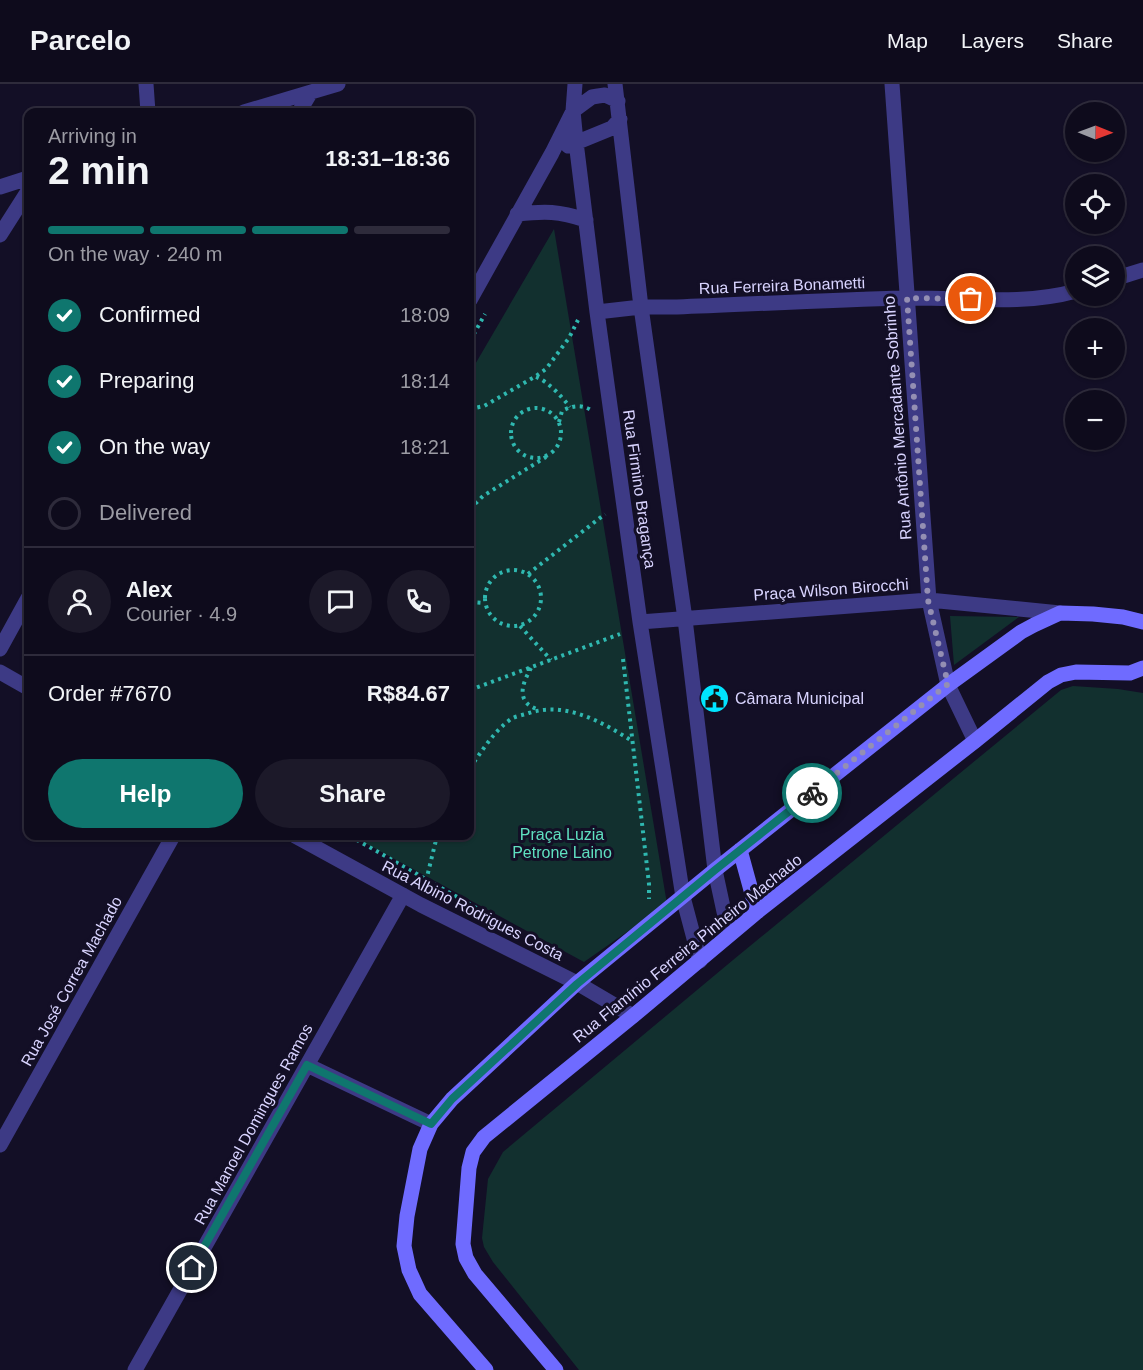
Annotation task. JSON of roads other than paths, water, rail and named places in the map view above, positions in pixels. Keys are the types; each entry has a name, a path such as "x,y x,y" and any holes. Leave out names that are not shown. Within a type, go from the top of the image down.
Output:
{"main road":[{"path":"486,1370 420,1294 409,1270 404,1246 406,1216 420,1149 431,1124 452,1099 577,984 715,870 948,684 1022,632 1060,613 1124,617 1143,622"},
{"name":"Rua Flamínio Ferreira Pinheiro Machado","path":"556,1370 475,1274 466,1258 463,1244 469,1168 473,1152 484,1137 757,912 1048,682 1060,675 1076,672 1130,672 1143,668"},
{"path":"740,850 757,912"}],"street":[{"path":"146,84 148,108"},
{"path":"257,108 338,84"},
{"name":"Rua Firmino Bragança","path":"575,84 573,111 576,142 640,622 683,897 700,961"},
{"name":"Rua Firmino Bragança","path":"615,84 641,307 685,618 715,870 729,935"},
{"name":"Rua Antônio Mercadante Sobrinho","path":"891,84 928,600 948,684 975,741"},
{"path":"301,108 310,92"},
{"path":"474,293 573,111 592,97 605,95 618,101"},
{"path":"552,153 612,128 620,119"},
{"path":"0,187 24,179"},
{"path":"0,235 24,197"},
{"path":"517,214 545,211 565,213 586,220"},
{"path":"1125,276 1143,270"},
{"name":"Rua Ferreira Bonametti","path":"597,312 641,307 907,298 1014,299 1065,294"},
{"name":"Praça Wilson Birocchi","path":"640,622 928,600 1060,613"},
{"path":"0,649 24,605"},
{"path":"0,672 24,686"},
{"name":"Rua José Correa Machado","path":"0,1145 171,840"},
{"name":"Rua Albino Rodrigues Costa","path":"302,840 421,905 577,984 633,1016"},
{"name":"Rua Manoel Domingues Ramos","path":"135,1370 403,895"},
{"path":"307,1065 431,1124"}],"place":[{"name":"Câmara Municipal","path":"714,698"}],"park label":[{"name":"Praça Luzia Petrone Laino","path":"562,843"}]}
